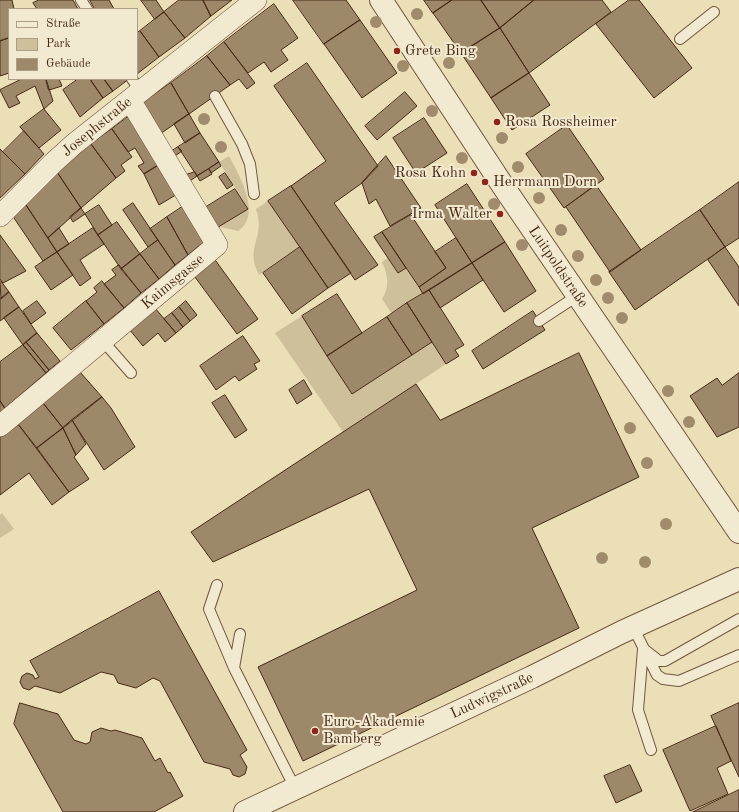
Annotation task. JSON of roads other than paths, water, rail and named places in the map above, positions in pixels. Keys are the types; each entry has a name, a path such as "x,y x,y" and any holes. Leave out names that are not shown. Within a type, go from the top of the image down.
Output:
{"street":[{"name":"Josephstraße","path":"0,216 53,163 134,90 195,58 256,0"},
{"name":"Luitpoldstraße","path":"381,0 577,296 739,532"},
{"name":"Kaimsgasse","path":"0,426 217,245 134,90"},
{"name":"Ludwigstraße","path":"245,812 532,677 633,627 739,579"}],"lane":[{"path":"680,39 714,12"},
{"path":"215,96 242,144 247,157 254,194"},
{"path":"539,321 577,296"},
{"path":"103,341 132,373"},
{"path":"217,585 209,609 234,668 295,788"},
{"path":"643,649 659,660 665,661 739,619"},
{"path":"633,627 657,675 671,681 687,679 739,654"},
{"path":"234,668 240,634"},
{"path":"643,649 638,710 651,750"}],"place":[{"name":"Grete Bing","path":"397,51"},
{"name":"Rosa Rossheimer","path":"497,122"},
{"name":"Rosa Kohn","path":"474,173"},
{"name":"Herrmann Dorn","path":"485,182"},
{"name":"Irma Walter","path":"500,214"},
{"name":"Euro-Akademie Bamberg","path":"315,731"}]}
